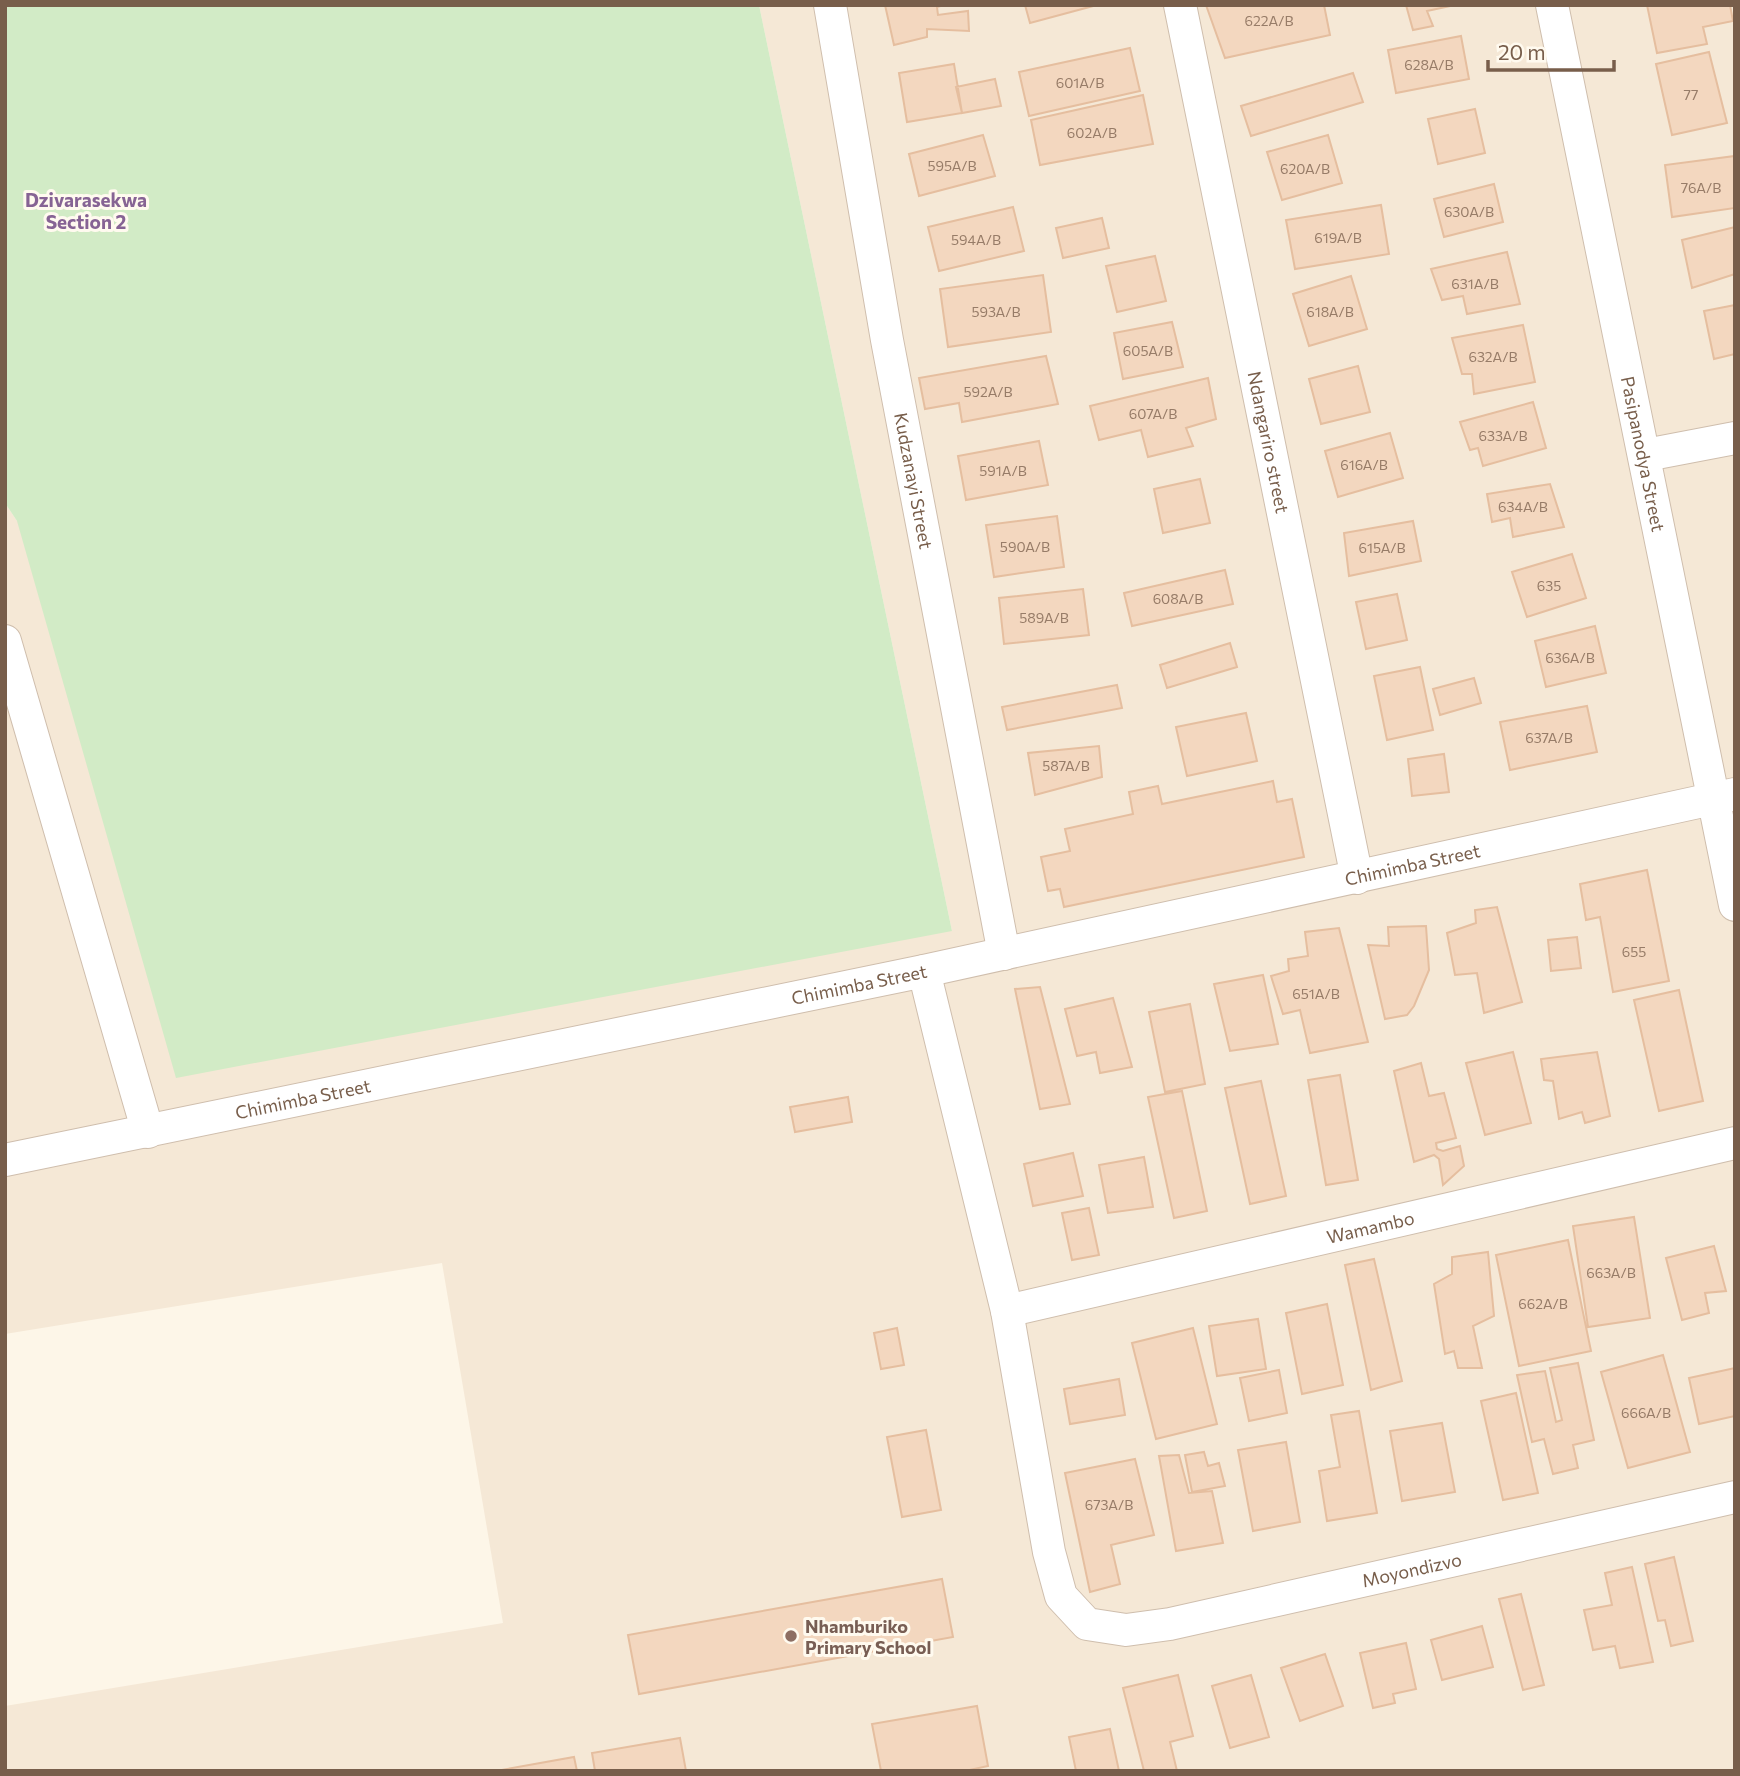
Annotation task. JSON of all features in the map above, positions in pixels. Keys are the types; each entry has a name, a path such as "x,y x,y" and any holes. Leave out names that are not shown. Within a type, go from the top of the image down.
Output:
{"street":[{"name":"Kudzanayi Street","path":"830,5 889,354 1004,954"},
{"name":"Ndangariro street","path":"1180,5 1357,878"},
{"name":"Pasipanodya Street","path":"1552,5 1646,455 1723,796 1735,905"},
{"path":"1646,455 1735,438"},
{"path":"5,641 148,1132"},
{"name":"Chimimba Street","path":"5,1160 924,971 1723,796"},
{"path":"924,971 1007,1311"},
{"name":"Wamambo","path":"1007,1311 1735,1143"},
{"name":"Moyondizvo","path":"1007,1311 1049,1552 1061,1596 1087,1625 1126,1630 1170,1623 1735,1497"}],"shaded area":[{"path":"759,5 1735,5 1735,1771 5,1771 5,1706 503,1623 442,1263 5,1334 5,503 17,521 952,931"}],"green space":[{"path":"5,5 759,5 952,931 176,1078 17,521 5,503"}],"building":[{"path":"885,5 944,5 937,7 938,15 968,11 969,31 927,29 927,37 894,45"},
{"path":"1025,5 1097,5 1030,23"},
{"path":"1206,5 1324,5 1330,35 1225,58"},
{"path":"1406,5 1455,5 1427,11 1433,26 1413,30"},
{"path":"1647,5 1730,5 1733,21 1703,27 1707,44 1657,53"},
{"path":"1461,36 1469,79 1396,93 1388,50"},
{"path":"1130,48 1140,91 1029,116 1019,72"},
{"path":"1709,52 1727,123 1672,135 1656,64"},
{"path":"954,64 962,113 907,122 899,73"},
{"path":"1353,73 1363,102 1251,136 1241,106"},
{"path":"995,79 1001,106 962,113 956,87"},
{"path":"1143,95 1153,144 1040,165 1031,120"},
{"path":"1475,109 1485,153 1438,164 1428,119"},
{"path":"983,135 995,176 919,196 909,154"},
{"path":"1328,135 1342,183 1282,200 1267,152"},
{"path":"1735,156 1735,208 1672,217 1665,165"},
{"path":"1494,184 1503,222 1444,237 1434,199"},
{"path":"1381,205 1389,254 1295,269 1286,220"},
{"path":"1013,207 1024,251 939,271 928,227"},
{"path":"1102,218 1109,248 1063,258 1056,228"},
{"path":"1735,227 1735,274 1692,288 1682,240"},
{"path":"1507,252 1520,304 1467,314 1463,296 1442,300 1431,269"},
{"path":"1155,256 1166,301 1117,312 1106,266"},
{"path":"1043,275 1051,332 948,347 940,289"},
{"path":"1351,276 1367,329 1309,346 1293,294"},
{"path":"1735,305 1735,354 1714,359 1704,311"},
{"path":"1172,322 1183,367 1123,379 1114,333"},
{"path":"1523,325 1535,382 1474,394 1472,374 1462,374 1452,338"},
{"path":"1046,356 1058,404 962,422 959,403 925,409 919,378"},
{"path":"1358,366 1370,412 1321,424 1309,379"},
{"path":"1208,378 1216,419 1186,428 1193,446 1148,457 1141,430 1099,440 1090,406"},
{"path":"1533,402 1546,448 1483,466 1478,448 1470,450 1460,422"},
{"path":"1390,433 1403,478 1338,497 1325,451"},
{"path":"1039,441 1048,485 966,500 958,456"},
{"path":"1200,479 1210,523 1163,533 1154,489"},
{"path":"1550,484 1564,527 1513,537 1510,518 1492,522 1487,494"},
{"path":"1057,516 1064,567 994,577 986,525"},
{"path":"1413,521 1421,561 1349,576 1344,533"},
{"path":"1572,554 1586,598 1527,617 1512,572"},
{"path":"1225,570 1233,604 1132,626 1124,593"},
{"path":"1083,589 1089,635 1004,644 999,598"},
{"path":"1397,594 1407,640 1366,649 1356,602"},
{"path":"1595,626 1606,673 1546,687 1535,641"},
{"path":"1230,643 1237,667 1167,688 1160,665"},
{"path":"1420,667 1433,730 1387,740 1374,676"},
{"path":"1474,678 1481,703 1440,715 1433,689"},
{"path":"1117,685 1122,708 1007,730 1002,707"},
{"path":"1587,706 1597,752 1510,770 1500,722"},
{"path":"1246,713 1257,761 1187,776 1176,727"},
{"path":"1099,746 1102,777 1035,795 1028,753"},
{"path":"1444,754 1449,792 1412,796 1408,759"},
{"path":"1273,781 1277,802 1292,799 1304,857 1064,907 1060,889 1048,891 1041,857 1070,851 1065,829 1133,814 1129,792 1158,786 1162,804"},
{"path":"1647,870 1669,981 1613,992 1600,917 1586,920 1580,884"},
{"path":"1497,907 1522,1002 1484,1013 1477,973 1455,975 1447,933 1476,923 1475,910"},
{"path":"1426,926 1429,970 1414,1006 1407,1015 1385,1019 1368,945 1389,946 1388,927"},
{"path":"1339,928 1368,1042 1310,1053 1300,1010 1283,1014 1271,976 1289,971 1288,959 1308,956 1305,932"},
{"path":"1577,937 1581,968 1551,971 1548,940"},
{"path":"1263,975 1278,1044 1230,1051 1214,984"},
{"path":"1040,987 1070,1104 1040,1109 1015,989"},
{"path":"1679,990 1703,1101 1659,1111 1634,1000"},
{"path":"1113,998 1132,1067 1100,1073 1096,1052 1077,1056 1065,1009"},
{"path":"1190,1004 1205,1084 1165,1092 1149,1012"},
{"path":"1513,1052 1531,1123 1485,1135 1466,1063"},
{"path":"1597,1052 1610,1116 1585,1123 1582,1112 1559,1119 1553,1081 1544,1080 1541,1059"},
{"path":"1421,1063 1429,1096 1444,1093 1456,1138 1436,1143 1437,1149 1443,1151 1460,1146 1464,1166 1443,1185 1439,1159 1434,1155 1414,1162 1394,1071"},
{"path":"1340,1075 1358,1180 1326,1185 1308,1080"},
{"path":"1261,1081 1286,1196 1250,1204 1225,1088"},
{"path":"1182,1091 1207,1211 1174,1218 1148,1097"},
{"path":"848,1097 852,1122 795,1132 790,1107"},
{"path":"1073,1153 1083,1196 1033,1206 1024,1164"},
{"path":"1144,1157 1153,1207 1108,1213 1099,1165"},
{"path":"1089,1208 1099,1255 1072,1260 1062,1213"},
{"path":"1634,1217 1650,1318 1588,1327 1573,1226"},
{"path":"1568,1240 1591,1351 1519,1366 1496,1255"},
{"path":"1714,1246 1726,1291 1705,1293 1709,1313 1682,1320 1666,1258"},
{"path":"1488,1252 1494,1316 1473,1326 1482,1368 1458,1368 1454,1351 1445,1354 1434,1284 1452,1274 1452,1257"},
{"path":"1374,1259 1402,1381 1371,1390 1345,1265"},
{"path":"1327,1304 1343,1385 1302,1394 1286,1313"},
{"path":"1258,1319 1266,1369 1217,1376 1209,1326"},
{"path":"897,1328 904,1365 881,1369 874,1333"},
{"path":"1193,1328 1217,1424 1156,1439 1132,1343"},
{"path":"1663,1355 1690,1452 1628,1468 1601,1372"},
{"path":"1578,1363 1594,1440 1573,1445 1578,1468 1553,1474 1544,1439 1532,1442 1517,1375 1545,1371 1556,1422 1562,1420 1550,1368"},
{"path":"1735,1368 1735,1416 1699,1424 1689,1378"},
{"path":"1279,1370 1287,1413 1249,1421 1240,1378"},
{"path":"1119,1379 1125,1415 1070,1424 1064,1389"},
{"path":"1516,1393 1538,1493 1503,1500 1481,1401"},
{"path":"1359,1411 1377,1513 1327,1521 1319,1471 1340,1467 1331,1415"},
{"path":"1442,1423 1455,1492 1402,1501 1390,1431"},
{"path":"926,1430 941,1510 902,1517 887,1437"},
{"path":"1286,1442 1300,1522 1253,1531 1238,1450"},
{"path":"1204,1452 1208,1466 1219,1463 1225,1486 1192,1492 1185,1455"},
{"path":"1179,1455 1189,1493 1212,1491 1223,1543 1176,1551 1159,1456"},
{"path":"1135,1459 1154,1535 1111,1545 1120,1584 1090,1592 1065,1473"},
{"path":"1674,1557 1693,1641 1671,1646 1665,1620 1658,1621 1645,1564"},
{"path":"1632,1567 1653,1662 1620,1668 1615,1646 1593,1650 1584,1610 1612,1605 1605,1573"},
{"name":"Nhamburiko Primary School","path":"942,1579 953,1637 639,1694 628,1635"},
{"path":"1521,1594 1544,1685 1523,1690 1499,1599"},
{"path":"1482,1626 1493,1667 1442,1680 1431,1640"},
{"path":"1406,1643 1416,1689 1393,1694 1395,1703 1373,1708 1360,1653"},
{"path":"1325,1654 1343,1706 1300,1721 1281,1668"},
{"path":"1178,1675 1193,1736 1170,1742 1177,1771 1144,1771 1123,1688"},
{"path":"1251,1675 1269,1737 1230,1748 1212,1686"},
{"path":"977,1706 988,1766 965,1771 881,1771 872,1724"},
{"path":"1110,1729 1119,1771 1076,1771 1069,1737"},
{"path":"680,1738 686,1771 595,1771 592,1753"},
{"path":"574,1757 577,1771 496,1771"}],"place":[{"name":"Nhamburiko Primary School","path":"791,1636"}],"district":[{"name":"Dzivarasekwa Section 2","path":"86,210"}]}
